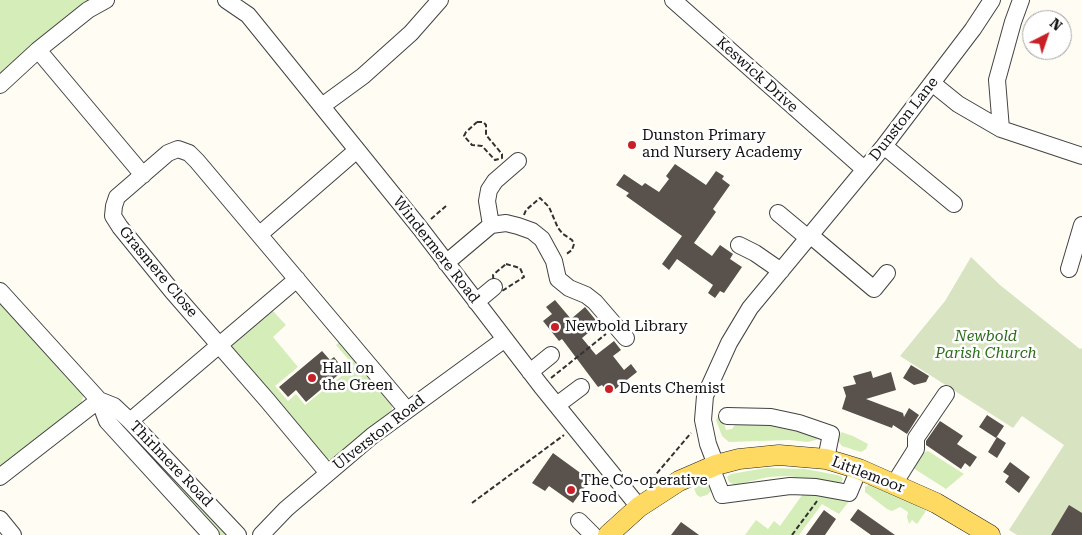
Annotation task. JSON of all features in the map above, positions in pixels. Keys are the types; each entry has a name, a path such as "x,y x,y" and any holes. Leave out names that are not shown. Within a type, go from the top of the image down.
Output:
{"main road":[{"name":"Littlemoor","path":"608,535 639,507 672,485 713,466 739,459 779,455 826,460 858,469 936,502 990,535"}],"street":[{"name":"Windermere Road","path":"226,0 248,15 420,228 530,372 639,507"},
{"path":"322,106 362,76 411,33 440,0"},
{"name":"Keswick Drive","path":"673,0 864,169"},
{"name":"Dunston Lane","path":"826,489 790,486 722,495 713,466 703,420 705,396 729,343 750,308 884,146 973,29 992,0"},
{"path":"1001,129 998,80 1013,22 1022,0"},
{"path":"0,85 38,50 101,1"},
{"path":"38,50 143,175"},
{"path":"932,83 958,104 1001,129 1082,156"},
{"path":"884,146 954,204"},
{"name":"Grasmere Close","path":"328,473 172,291 113,216 117,197 168,153 178,149 189,153 260,234 407,410"},
{"path":"260,234 357,150"},
{"path":"491,225 487,201 489,190 510,162"},
{"path":"778,213 874,288 887,272"},
{"path":"446,262 491,225 506,224 532,231 542,239 554,261 558,278 569,288 586,295 595,302 621,332"},
{"path":"1069,269 1082,225"},
{"path":"739,245 755,253 781,271"},
{"path":"130,421 297,279"},
{"path":"476,302 494,287"},
{"name":"Thirlmere Road","path":"0,291 99,400 107,421 211,535"},
{"name":"Ulverston Road","path":"261,535 286,509 328,473 407,410 505,339"},
{"path":"530,372 551,355"},
{"path":"557,405 580,386"},
{"path":"894,484 916,449 916,438 946,394"},
{"path":"0,477 99,400"},
{"name":"Thirlmere Road","path":"99,400 114,406 130,421 238,535"},
{"path":"727,416 770,417 799,422 831,434 826,460"},
{"path":"826,489 850,493 858,469"},
{"path":"0,518 13,535"},
{"path":"580,521 593,535"}],"path":[{"path":"477,122 483,122 486,125 486,135 510,162 496,160 482,146 472,145 464,136 466,132 477,122"},
{"path":"518,226 526,210 540,198 549,207 558,228 574,244 572,250 554,261"},
{"path":"420,228 446,206"},
{"path":"506,264 520,268 524,277 502,291 494,287 493,275 506,264"},
{"path":"541,386 621,332"},
{"path":"472,503 574,428"},
{"path":"652,480 691,435 691,428"},
{"path":"792,535 826,489"}],"green space":[{"path":"0,0 88,0 0,75"},
{"name":"Newbold Parish Church","path":"971,257 1000,285 1080,349 1082,348 1082,535 1017,535 1009,530 1064,445 1022,416 1013,428 900,356 945,301"},
{"path":"0,300 84,394 79,410 3,467 0,466"},
{"path":"272,310 286,325 273,337 298,367 275,386 288,401 296,394 305,405 354,366 336,345 339,342 392,404 390,413 331,459 324,459 231,347"},
{"path":"721,412 726,430 732,429 737,422 776,422 820,437 808,442 789,440 729,442 722,436 716,420"},
{"path":"115,413 231,535 218,535 108,419"},
{"path":"841,432 868,444 866,449 861,452 842,446 838,441"},
{"path":"928,451 964,474 946,489 910,466 920,454"},
{"path":"766,468 805,469 841,476 843,479 841,483 788,476 768,477 735,485 729,482 727,477 731,474"},
{"path":"709,483 711,491 707,495 700,497 694,489"},
{"path":"870,484 904,498 926,511 917,524 912,520 909,524 908,512 900,507 892,511 887,509 865,492 865,487"},
{"path":"805,491 850,500 839,514 822,504 799,535 745,535 756,520 768,529 774,521 780,526"}],"building":[{"path":"675,164 706,185 716,171 724,176 722,179 730,185 713,209 716,212 694,243 712,256 720,245 733,254 730,259 742,267 724,293 720,291 715,298 708,293 713,285 677,259 669,270 662,264 682,236 626,196 629,193 616,185 624,174 642,186 645,183 659,192 669,179 666,176"},
{"path":"555,300 571,319 585,307 599,324 582,338 596,355 614,341 621,350 613,356 624,370 631,364 637,372 609,394 602,385 598,387 562,339 559,341 543,321 552,314 546,307"},
{"name":"Hall on the Green","path":"322,351 330,360 334,357 344,370 306,402 296,390 288,397 279,387"},
{"path":"911,365 929,376 926,382 914,385 903,378"},
{"path":"871,371 873,378 891,372 896,390 866,399 903,413 904,417 909,408 919,415 907,434 893,425 892,428 842,409 846,396 843,387 856,384 853,376"},
{"path":"987,415 1004,426 996,438 979,427"},
{"path":"940,421 963,436 957,444 977,457 970,467 965,463 961,469 926,445 926,441"},
{"path":"997,437 1006,443 997,458 988,452"},
{"path":"553,453 590,480 573,503 549,486 545,491 532,483"},
{"path":"1010,462 1030,477 1019,493 1005,482 1009,476 1003,472"},
{"path":"1069,505 1082,513 1082,535 1051,535"},
{"path":"858,509 895,535 871,535 850,520"},
{"path":"824,510 836,519 825,535 806,535"},
{"path":"681,522 699,535 671,535"}],"place":[{"name":"Dunston Primary and Nursery Academy","path":"632,145"},
{"name":"Newbold Library","path":"555,327"},
{"name":"Hall on the Green","path":"312,378"},
{"name":"Dents Chemist","path":"609,389"},
{"name":"The Co-operative Food","path":"571,490"}]}
